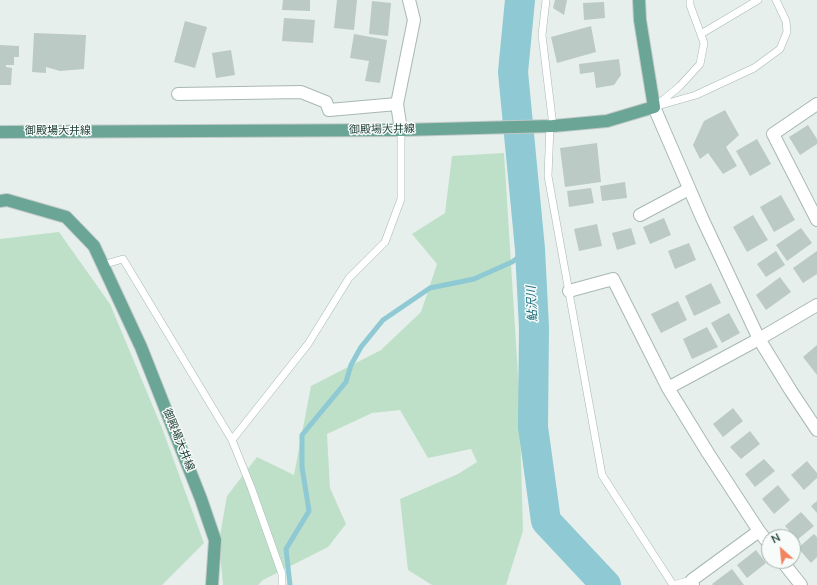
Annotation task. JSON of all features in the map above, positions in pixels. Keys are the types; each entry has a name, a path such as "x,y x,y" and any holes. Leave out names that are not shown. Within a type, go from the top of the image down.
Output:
{"main road":[{"path":"639,0 641,28 654,107"},
{"name":"御殿場大井線","path":"0,132 400,130 551,126 607,121 654,107"},
{"name":"御殿場大井線","path":"0,201 7,200 66,217 94,246 141,348 201,499 215,540 212,585"}],"street":[{"path":"400,130 397,104 414,20 409,0"},
{"path":"178,94 301,92 326,102 329,110 397,104"},
{"path":"817,104 773,134 817,220"},
{"path":"654,107 689,189 759,339 817,430"},
{"path":"640,215 689,189"},
{"path":"569,291 613,279 668,388 708,453 761,534"},
{"path":"668,388 759,339 817,305"},
{"path":"692,583 759,531"},
{"path":"788,569 801,585"}],"lane":[{"path":"546,0 542,35 551,126 548,176 602,475 672,585 692,583"},
{"path":"654,107 680,86 700,64 704,43 690,5 690,0"},
{"path":"701,34 758,0"},
{"path":"654,107 696,95 754,68 780,49 787,32 786,21 776,0"},
{"path":"232,440 308,344 349,278 384,242 401,199 400,130"},
{"path":"102,265 123,259 232,440 251,487 282,574 281,584"}],"green space":[{"path":"504,153 519,391 523,531 506,585 432,585 408,570 400,499 458,474 477,462 471,449 428,458 400,410 372,413 327,434 330,488 346,524 328,547 263,580 258,585 223,585 219,541 227,496 257,457 294,475 311,386 381,350 421,312 437,264 412,234 445,213 452,156"},
{"path":"59,232 110,304 162,428 204,543 162,585 0,585 0,239"}],"building":[{"path":"283,0 310,0 310,11 282,10"},
{"path":"337,0 357,0 354,30 334,28"},
{"path":"555,0 567,0 564,15 553,8"},
{"path":"372,1 391,3 388,36 369,34"},
{"path":"604,2 605,18 584,20 583,3"},
{"path":"284,18 315,20 313,43 282,41"},
{"path":"185,21 207,27 195,68 174,62"},
{"path":"591,26 596,52 557,63 551,37"},
{"path":"34,33 86,35 84,69 60,71 46,67 46,73 32,72"},
{"path":"354,34 387,40 380,83 365,81 369,61 350,58"},
{"path":"0,45 19,46 19,57 14,57 14,65 6,65 6,67 12,68 11,85 0,85"},
{"path":"231,50 235,75 216,78 212,53"},
{"path":"619,59 621,75 614,85 596,88 594,72 580,74 579,64"},
{"path":"725,110 739,135 726,147 737,166 723,174 708,153 700,159 693,145 704,121"},
{"path":"808,125 817,139 817,144 800,155 789,137"},
{"path":"757,139 771,164 750,176 736,151"},
{"path":"597,143 601,182 565,187 560,148"},
{"path":"625,182 627,198 602,201 600,186"},
{"path":"591,188 594,203 569,207 567,191"},
{"path":"781,195 795,220 774,232 760,207"},
{"path":"753,215 768,240 747,252 733,227"},
{"path":"664,218 671,235 650,244 643,227"},
{"path":"597,224 602,246 579,251 574,229"},
{"path":"631,228 636,244 617,250 612,233"},
{"path":"801,228 812,243 787,261 776,245"},
{"path":"689,243 696,260 675,269 668,251"},
{"path":"776,251 785,265 766,277 757,264"},
{"path":"817,251 817,274 803,283 793,268"},
{"path":"780,277 791,292 766,310 756,295"},
{"path":"711,283 721,303 694,316 685,296"},
{"path":"678,301 687,320 661,333 651,314"},
{"path":"729,313 740,333 722,343 711,323"},
{"path":"707,327 718,347 692,359 683,339"},
{"path":"817,345 817,375 803,357"},
{"path":"733,408 743,421 723,437 713,424"},
{"path":"750,431 760,444 741,459 730,447"},
{"path":"764,459 775,471 755,487 745,474"},
{"path":"807,461 817,473 817,478 804,490 791,475"},
{"path":"778,485 790,500 774,514 762,499"},
{"path":"817,501 817,513 811,506"},
{"path":"801,512 814,526 801,537 801,529 788,529 785,526"},
{"path":"814,534 817,537 817,557 811,563 801,551 801,545"},
{"path":"756,550 761,556 761,567 747,578 737,565"},
{"path":"732,569 744,585 712,584"}],"waterway":[{"name":"鮎沢川","path":"520,0 513,72 530,249 534,328 533,427 546,521 606,585"},
{"path":"290,585 286,549 309,511 302,467 302,435 346,382 351,365 361,347 383,320 430,288 474,279 512,262 530,249"}]}
